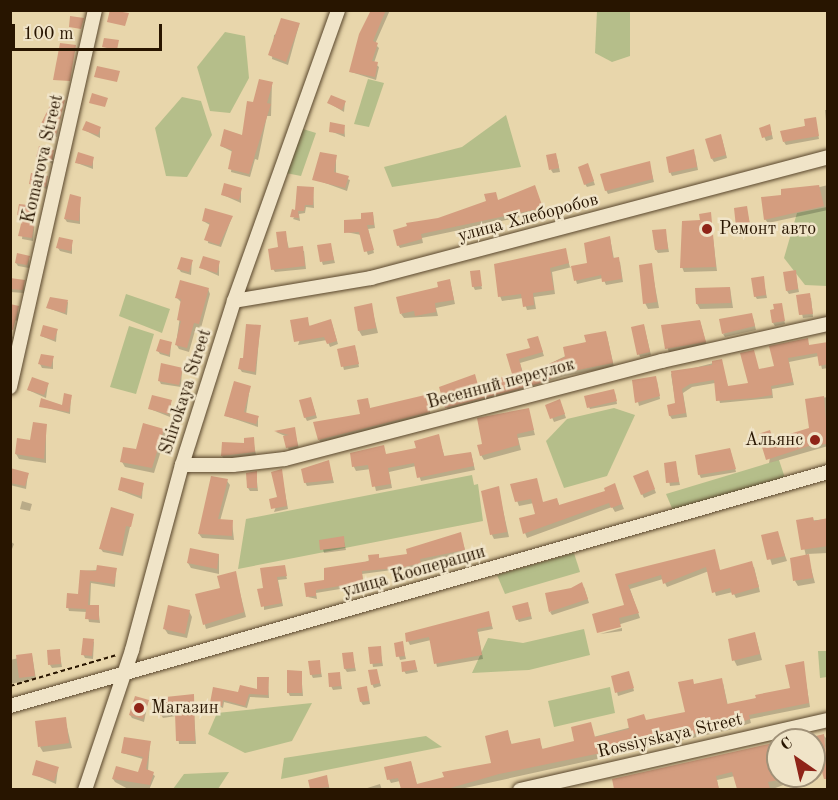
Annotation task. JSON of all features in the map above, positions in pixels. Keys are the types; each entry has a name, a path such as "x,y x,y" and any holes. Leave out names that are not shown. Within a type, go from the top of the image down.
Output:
{"street":[{"name":"Komarova Street","path":"10,387 95,10"},
{"name":"Shirokaya Street","path":"85,789 132,650 182,465 234,301 338,10"},
{"name":"улица Хлеборобов","path":"234,301 370,279 828,157"},
{"name":"Весенний переулок","path":"182,465 232,465 285,459 639,367 828,324"},
{"name":"улица Кооперации","path":"10,706 828,472"},
{"name":"Rossiyskaya Street","path":"520,789 828,720"}],"path":[{"path":"10,686 132,650"}],"green space":[{"path":"597,11 630,11 630,56 612,62 595,53"},
{"path":"225,32 245,36 249,78 230,113 210,111 197,67"},
{"path":"368,79 384,83 369,127 354,124"},
{"path":"182,97 201,101 212,135 187,177 166,176 155,128"},
{"path":"506,115 521,167 392,187 384,167 462,147"},
{"path":"300,128 316,133 301,176 286,173"},
{"path":"827,207 827,286 805,285 784,258 797,213"},
{"path":"126,294 170,309 162,333 119,316"},
{"path":"129,326 154,334 136,394 110,387"},
{"path":"614,408 635,415 607,476 564,488 546,441 567,419"},
{"path":"779,460 785,478 674,513 666,494"},
{"path":"472,475 474,485 478,484 483,521 238,569 246,519"},
{"path":"574,553 580,572 505,594 497,575"},
{"path":"584,629 590,655 529,670 472,673 488,638 523,643"},
{"path":"818,651 827,651 827,677 820,678"},
{"path":"610,687 615,713 554,727 548,701"},
{"path":"312,703 292,741 245,753 208,734 217,713"},
{"path":"426,736 442,747 281,779 284,758"},
{"path":"229,772 218,789 173,789 184,774"}],"building":[{"path":"110,10 129,13 125,26 107,22"},
{"path":"371,10 386,10 373,41 378,43 372,61 378,62 375,77 349,72 359,34"},
{"path":"70,16 84,18 81,29 69,27"},
{"path":"281,18 300,23 286,62 268,55"},
{"path":"104,38 119,40 117,50 102,47"},
{"path":"60,43 76,45 70,81 53,80"},
{"path":"97,66 120,71 117,82 94,77"},
{"path":"259,79 273,82 267,103 271,104 249,174 228,169 232,150 220,146 224,129 242,135 247,101 253,102"},
{"path":"92,93 108,98 105,107 89,103"},
{"path":"331,95 346,101 342,110 327,103"},
{"path":"54,97 65,100 56,135 38,130"},
{"path":"816,117 819,136 783,142 780,131 805,126 804,119"},
{"path":"86,121 101,127 98,135 82,130"},
{"path":"330,122 345,125 344,134 329,132"},
{"path":"770,124 772,135 762,138 759,128"},
{"path":"721,134 726,155 711,159 705,139"},
{"path":"39,146 54,150 52,161 36,157"},
{"path":"694,149 697,167 669,173 666,157"},
{"path":"78,152 94,157 92,166 75,163"},
{"path":"320,152 337,155 334,172 349,176 345,188 312,180"},
{"path":"556,153 559,168 549,170 546,155"},
{"path":"650,161 653,179 605,191 600,174"},
{"path":"588,163 594,181 584,185 578,167"},
{"path":"31,173 48,176 46,187 29,184"},
{"path":"224,183 242,188 239,200 221,195"},
{"path":"535,185 543,208 421,234 422,239 397,246 393,230 407,226 406,223 438,218 486,201 484,194 496,192 498,200"},
{"path":"819,185 824,206 764,220 761,197 781,195 781,189"},
{"path":"297,186 314,187 313,205 305,205 304,211 298,211 299,218 290,217 292,209 295,210"},
{"path":"70,194 81,197 79,221 64,219"},
{"path":"19,204 37,206 32,238 18,236 23,216 17,215"},
{"path":"747,206 750,225 736,227 734,208"},
{"path":"205,208 233,216 219,245 204,240 210,223 202,221"},
{"path":"373,212 374,225 367,225 374,250 364,252 359,232 344,233 344,220 361,219 361,213"},
{"path":"711,212 716,267 680,268 682,221 700,220 699,214"},
{"path":"666,229 668,249 655,250 652,230"},
{"path":"286,231 288,248 303,246 305,266 271,270 268,249 278,247 276,232"},
{"path":"610,236 613,258 619,257 622,279 602,282 601,275 574,281 571,266 587,263 584,243"},
{"path":"59,237 73,240 71,251 56,248"},
{"path":"331,243 334,260 320,262 317,245"},
{"path":"566,248 569,263 550,268 554,290 533,293 534,305 523,307 521,294 498,297 494,264"},
{"path":"17,253 30,256 27,265 15,263"},
{"path":"203,256 220,261 217,273 199,268"},
{"path":"181,257 193,260 189,272 177,269"},
{"path":"652,263 657,302 643,304 639,265"},
{"path":"480,270 482,286 472,287 470,271"},
{"path":"796,270 798,289 786,291 783,272"},
{"path":"764,276 766,295 754,297 751,278"},
{"path":"10,278 25,280 23,290 10,289"},
{"path":"450,279 454,300 435,303 436,312 415,316 414,311 400,314 396,297 438,287 437,282"},
{"path":"180,280 209,288 199,324 194,323 187,348 175,345 181,321 177,320 181,299 175,298"},
{"path":"730,287 731,303 696,304 695,288"},
{"path":"810,293 813,314 799,315 796,295"},
{"path":"50,297 68,300 65,313 46,308"},
{"path":"372,303 376,328 358,331 354,307"},
{"path":"782,303 785,321 772,323 770,310 774,309 773,304"},
{"path":"10,304 19,306 13,330 10,329"},
{"path":"752,313 755,326 722,334 719,319"},
{"path":"308,317 309,326 331,319 337,341 327,344 324,337 294,342 290,320"},
{"path":"700,320 706,342 665,349 661,325"},
{"path":"246,324 261,325 255,372 238,369 240,358 243,358"},
{"path":"644,324 650,352 637,355 631,327"},
{"path":"43,325 58,329 54,340 40,336"},
{"path":"606,331 613,363 563,373 538,384 445,408 439,387 475,374 478,385 512,374 506,354 530,348 527,339 538,336 543,352 519,359 523,375 565,357 563,347 586,342 584,335"},
{"path":"808,338 809,345 828,342 828,364 819,366 817,353 788,358 793,382 771,386 772,395 755,398 716,401 714,380 690,384 682,389 686,413 669,416 667,405 675,403 671,371 712,365 712,361 722,359 728,386 748,383 740,353 754,350 759,369 774,366 769,346"},
{"path":"160,339 172,342 169,355 156,351"},
{"path":"355,345 359,364 341,367 337,349"},
{"path":"41,354 54,356 51,367 38,364"},
{"path":"161,363 183,368 179,385 158,381"},
{"path":"656,376 660,396 635,403 632,380"},
{"path":"32,377 49,383 44,395 27,390"},
{"path":"234,381 251,386 244,412 259,416 256,424 224,416"},
{"path":"614,389 617,401 587,408 584,396"},
{"path":"64,393 72,395 69,412 39,407 41,398 62,405"},
{"path":"152,395 172,400 168,414 148,409"},
{"path":"425,395 430,412 318,440 313,422 360,414 357,400 368,398 370,408"},
{"path":"824,396 828,444 812,445 766,460 758,434 770,430 773,439 809,428 805,399"},
{"path":"311,397 316,415 304,418 299,400"},
{"path":"560,399 565,414 550,419 545,405"},
{"path":"529,408 534,430 517,434 519,445 480,456 477,445 482,444 477,418"},
{"path":"33,422 47,424 44,459 15,454 17,438 30,440"},
{"path":"143,423 164,429 152,468 120,462 123,447 136,449"},
{"path":"295,427 298,446 286,448 283,436 289,435 274,431"},
{"path":"439,434 444,456 471,452 474,466 417,478 414,463 388,468 391,484 372,487 368,465 352,467 350,453 384,445 386,454 416,448 414,441"},
{"path":"254,437 255,452 221,456 222,442 244,443 244,438"},
{"path":"730,448 736,469 698,475 695,455"},
{"path":"329,460 333,480 304,483 301,469"},
{"path":"676,461 679,482 666,483 664,463"},
{"path":"10,468 29,473 25,486 10,483"},
{"path":"282,469 287,506 271,509 269,499 277,497 271,472"},
{"path":"648,470 655,489 641,495 633,476"},
{"path":"257,471 257,488 247,488 246,473"},
{"path":"211,476 228,479 218,519 233,520 232,536 198,534"},
{"path":"121,477 144,483 141,496 118,490"},
{"path":"537,478 543,502 557,498 559,505 605,491 604,488 615,483 622,504 611,508 609,503 523,534 519,518 535,514 531,499 515,502 510,484"},
{"path":"499,486 507,532 490,535 481,491"},
{"path":"111,507 134,514 131,527 126,526 121,553 99,549"},
{"path":"813,517 814,521 828,518 828,546 801,550 796,520"},
{"path":"778,531 785,556 767,560 761,535"},
{"path":"461,532 465,550 420,559 421,563 401,568 362,571 363,582 316,590 316,596 306,597 304,583 324,580 324,568 369,561 368,555 379,554 379,558 407,554 406,549"},
{"path":"344,536 345,547 320,550 319,540"},
{"path":"190,548 219,554 217,569 187,563"},
{"path":"715,549 720,570 752,561 759,587 732,595 730,588 712,593 706,567 663,584 661,575 628,585 639,613 619,618 621,627 597,633 592,614 624,605 615,574"},
{"path":"809,554 813,578 793,581 790,558"},
{"path":"97,565 117,568 114,584 90,581 88,605 99,605 99,620 85,619 86,609 66,608 67,593 78,594 80,570 96,571"},
{"path":"285,565 287,576 277,577 282,603 261,607 257,589 263,588 260,568"},
{"path":"236,571 244,612 203,625 195,594 220,588 217,576"},
{"path":"582,582 588,599 549,612 545,593 571,588"},
{"path":"528,602 531,616 516,620 512,606"},
{"path":"168,605 190,610 185,634 163,629"},
{"path":"489,611 492,626 477,629 482,655 434,664 429,637 406,642 405,633"},
{"path":"755,632 760,654 732,661 728,639"},
{"path":"83,638 94,639 92,656 81,655"},
{"path":"403,641 405,656 396,657 394,643"},
{"path":"381,646 382,663 370,664 368,647"},
{"path":"60,649 61,664 48,665 47,650"},
{"path":"353,652 355,668 344,669 342,653"},
{"path":"32,653 35,676 19,678 16,655"},
{"path":"320,660 321,674 310,675 308,661"},
{"path":"415,660 417,669 402,672 401,662"},
{"path":"804,661 809,703 749,715 750,719 727,727 499,774 447,789 401,789 398,778 387,780 384,767 411,761 417,784 444,777 442,772 491,763 485,736 508,730 511,744 540,738 542,749 574,741 571,727 591,722 595,737 629,729 627,719 644,714 646,720 685,712 678,682 693,679 694,684 722,678 727,704 756,698 755,695 790,688 785,665"},
{"path":"377,669 380,683 371,685 368,670"},
{"path":"287,670 302,671 302,693 287,693"},
{"path":"629,671 634,688 615,693 611,676"},
{"path":"340,672 341,686 329,687 328,673"},
{"path":"257,677 269,677 268,695 249,694 245,706 223,700 222,706 210,703 213,687 238,692 240,685 257,689"},
{"path":"367,686 369,701 360,702 357,688"},
{"path":"194,694 195,741 176,741 175,713 159,716 156,698"},
{"name":"Магазин","path":"135,696 149,700 143,719 129,715"},
{"path":"66,717 69,743 38,747 35,721"},
{"path":"124,737 151,741 146,769 154,772 150,785 112,779 116,766 138,772 143,757 121,753"},
{"path":"766,745 766,788 770,789 737,789 732,772 716,776 719,789 614,789 612,779"},
{"path":"36,760 59,767 54,781 32,775"},
{"path":"327,775 329,787 310,789 308,780"}],"place":[{"name":"Ремонт авто","path":"707,229"},
{"name":"Альянс","path":"815,440"},
{"name":"Магазин","path":"139,708"}]}
